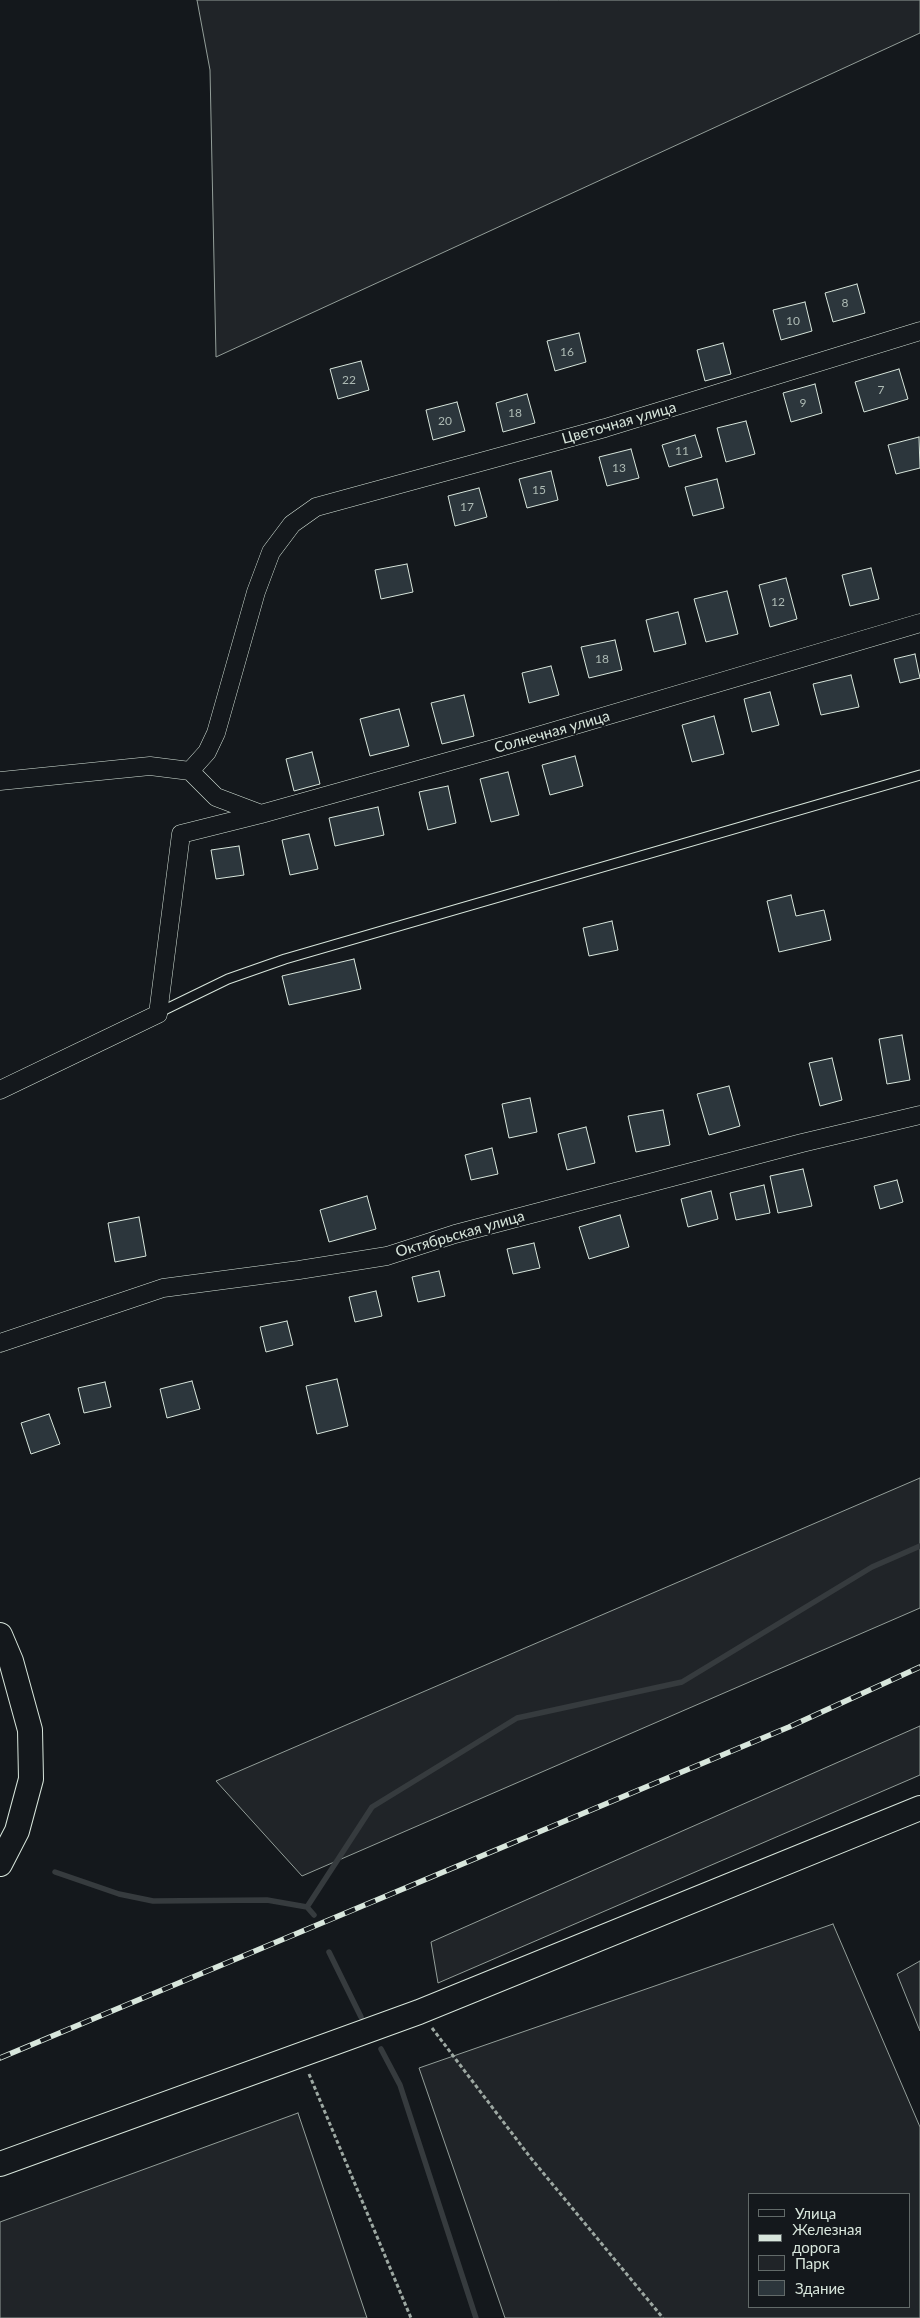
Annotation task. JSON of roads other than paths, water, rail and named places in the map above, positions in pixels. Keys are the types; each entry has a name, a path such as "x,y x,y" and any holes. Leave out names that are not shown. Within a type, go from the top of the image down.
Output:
{"street":[{"name":"Цветочная улица","path":"190,771 207,752 216,733 256,592 271,552 292,524 316,507 605,428 920,331"},
{"name":"Солнечная улица","path":"158,1014 181,834 261,814 513,744 920,623"},
{"path":"0,781 150,766 190,771 216,797 261,814"},
{"path":"0,1090 158,1014"},
{"name":"Октябрьская улица","path":"0,1343 162,1288 299,1270 386,1256 455,1234 802,1143 920,1115"},
{"path":"0,1635 11,1661 30,1730 31,1779 17,1830 0,1864"},
{"path":"0,2164 419,2012 920,1808"}],"lane":[{"path":"158,1014 228,979 285,959 920,776"}],"waterway":[{"path":"307,1907 372,1807 517,1718 682,1682 872,1567 920,1546"},
{"path":"55,1872 119,1894 153,1901 267,1900 307,1907 314,1915"},
{"path":"329,1952 361,2017"},
{"path":"381,2049 400,2085 476,2318"}],"railway":[{"path":"0,2058 789,1727 920,1667"}]}
